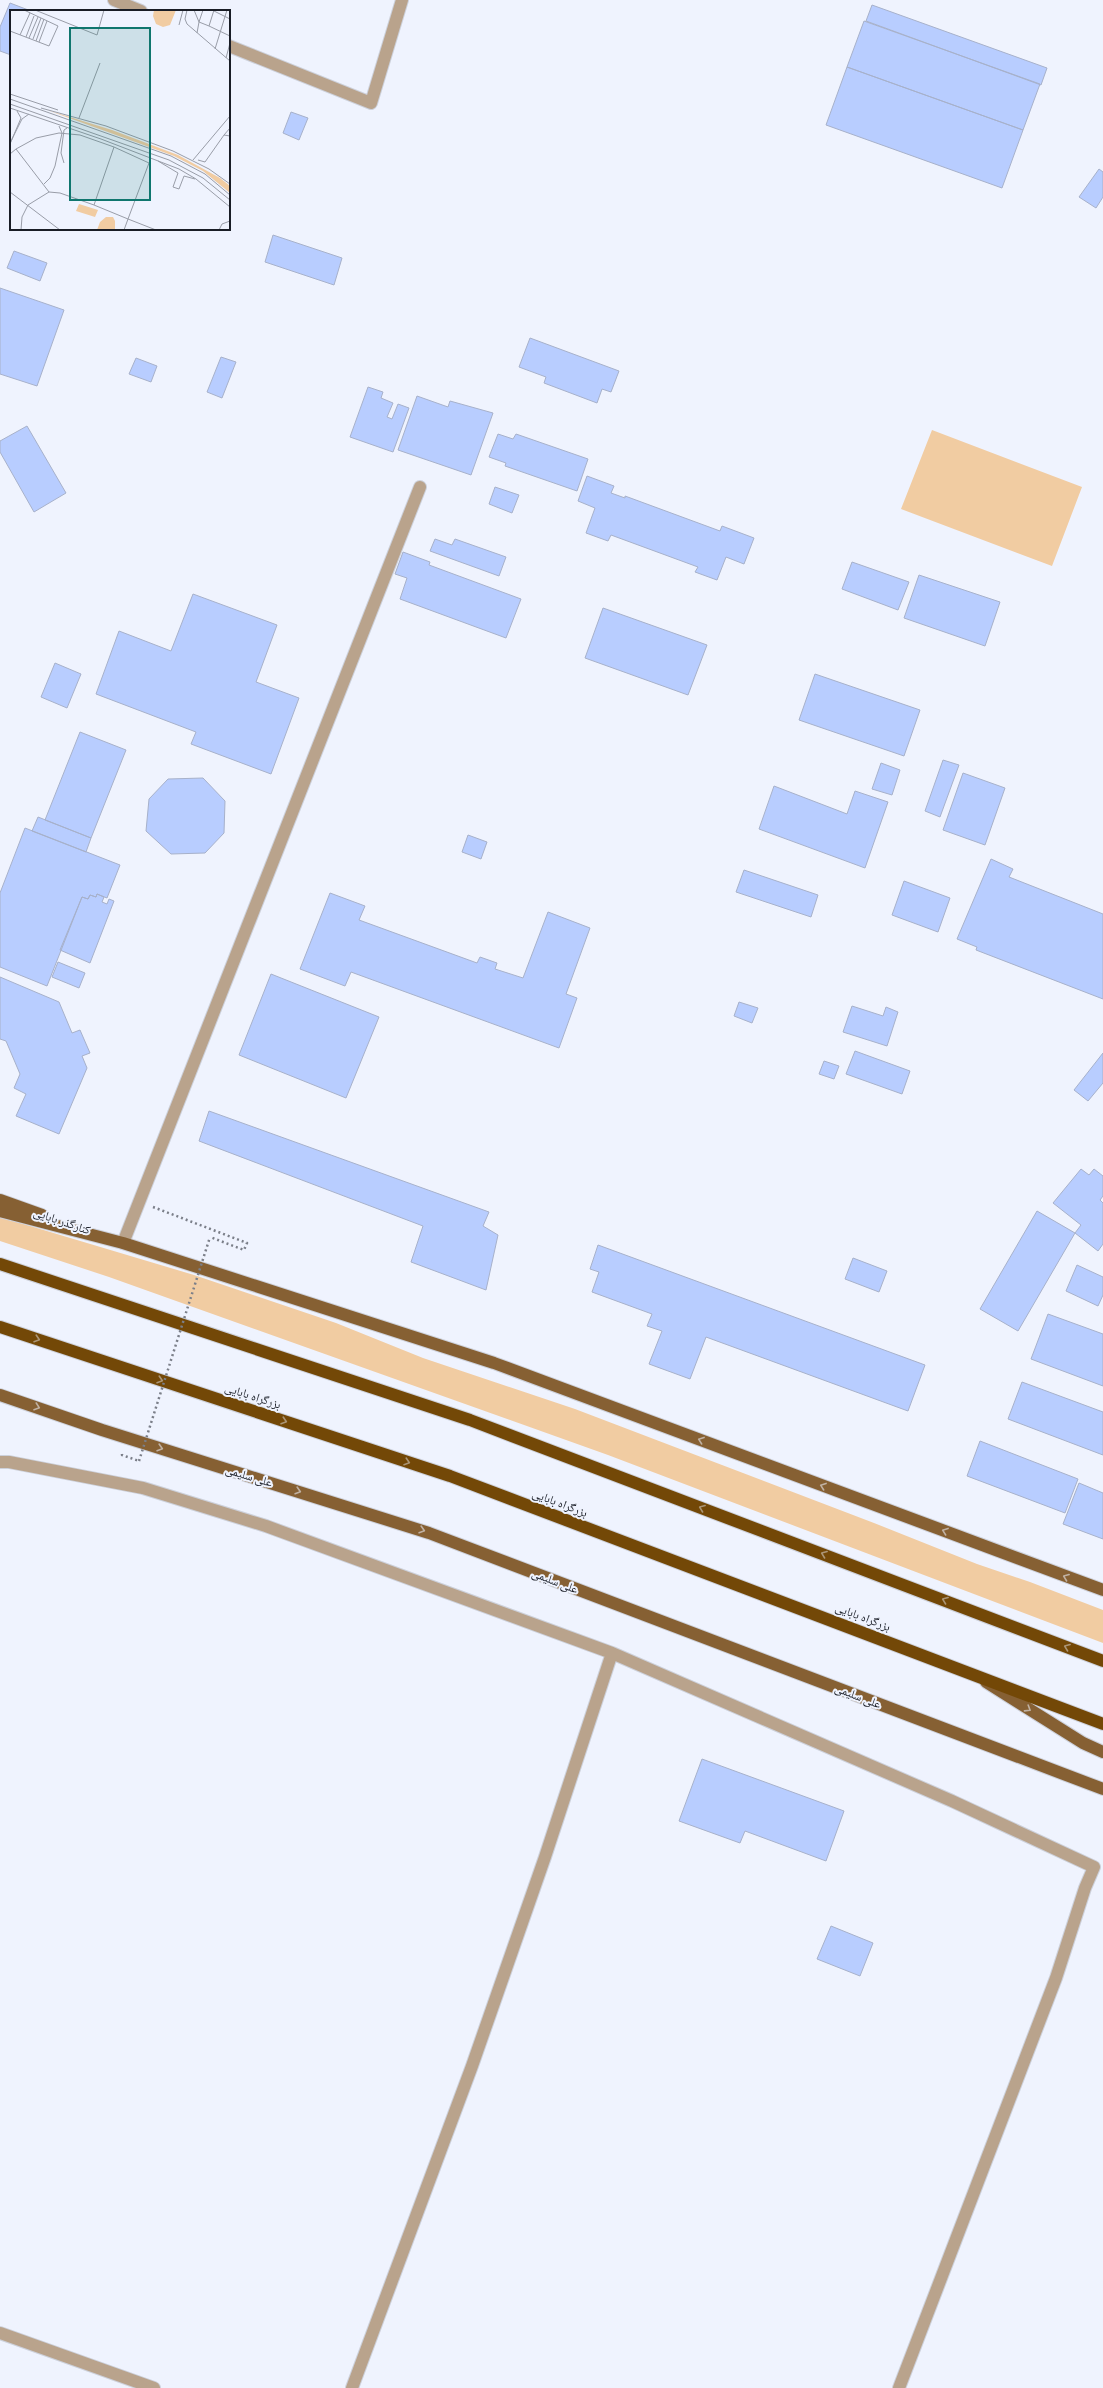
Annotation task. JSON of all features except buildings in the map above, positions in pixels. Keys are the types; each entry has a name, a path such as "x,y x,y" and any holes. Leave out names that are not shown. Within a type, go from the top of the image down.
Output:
{"highway":[{"path":"0,1264 470,1420 1103,1661"},
{"name":"بزرگراه بابایی","path":"0,1326 450,1476 1103,1724"}],"main road":[{"name":"کنارگذر بابایی","path":"0,1200 123,1243"},
{"path":"0,1211 123,1243 494,1363 1103,1590"},
{"name":"علی سلیمی","path":"0,1395 119,1435 429,1533 1103,1789"},
{"path":"971,1673 1083,1743 1103,1752"}],"street":[{"path":"114,0 139,10"},
{"path":"230,46 372,103 402,0"},
{"path":"123,1243 420,487"},
{"path":"0,1462 10,1462 143,1488 266,1526 612,1653 952,1801 1094,1867 1085,1888 1056,1978 899,2388"},
{"path":"352,2388 472,2066 545,1857 612,1653"},
{"path":"0,2333 154,2388"}],"path":[{"path":"122,1456 139,1461 210,1236 244,1250 247,1243 139,1202"}],"shaded area":[{"path":"932,430 1082,487 1052,566 901,509"},
{"path":"0,1217 194,1275 336,1323 423,1358 575,1409 977,1564 1030,1582 1103,1610 1103,1643 608,1455 109,1277 0,1241"}]}
